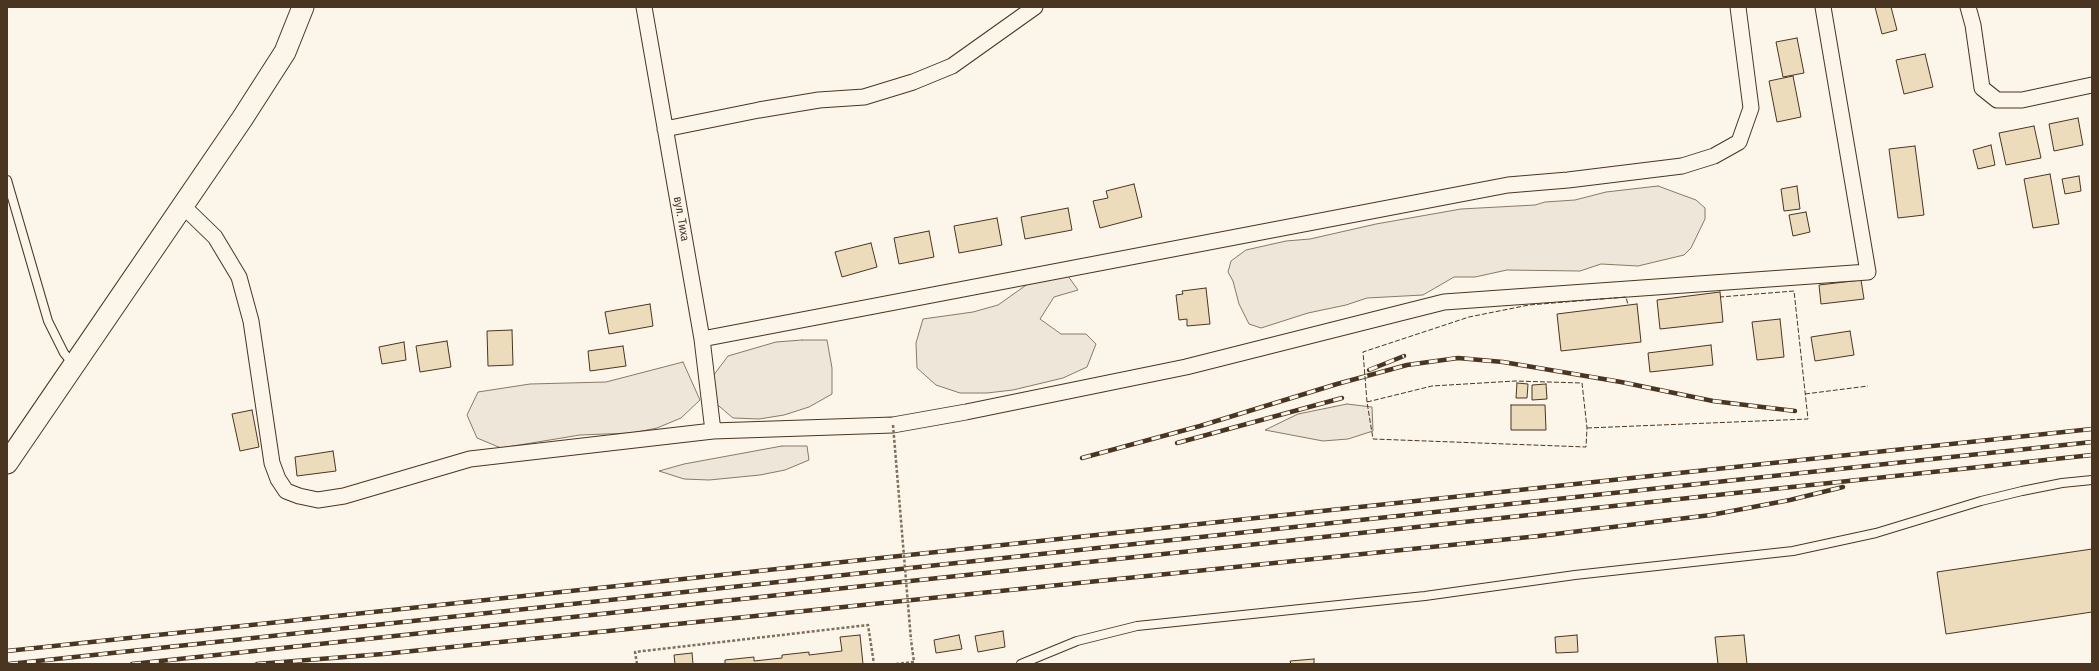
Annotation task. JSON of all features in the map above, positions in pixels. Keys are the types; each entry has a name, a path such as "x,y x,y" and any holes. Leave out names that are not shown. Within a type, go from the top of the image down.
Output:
{"street":[{"path":"7,463 183,206 285,52 303,7"},
{"name":"вул. Тиха","path":"644,7 702,339 714,431"},
{"path":"665,129 759,110 819,100 864,96 913,82 952,66 1035,7"},
{"path":"702,339 1508,185 1568,180 1682,166 1714,156 1739,142 1751,108 1738,7"},
{"path":"183,206 215,237 239,277 252,320 272,463 286,491 298,496 318,500 344,496 470,459 714,431 892,425 966,412 1186,366 1444,302 1868,272 1822,7"},
{"path":"1968,7 1973,25 1982,88 1997,100 2022,100 2092,85"}],"lane":[{"path":"7,180 48,321 64,352 74,364"},
{"path":"1021,664 1077,641 1137,626 1425,596 1576,575 1793,551 1876,533 1981,501 2022,491 2092,480"}],"path":[{"path":"892,425 914,662 896,664"},
{"path":"637,664 635,652 868,625 874,664"}],"shaded area":[{"path":"1658,186 1696,200 1705,208 1705,219 1691,248 1684,255 1638,266 1601,264 1580,271 1507,270 1475,277 1454,277 1423,295 1367,298 1346,305 1308,313 1261,328 1249,324 1239,304 1233,281 1228,272 1231,261 1246,250 1286,241 1310,239 1376,224 1461,209 1535,205 1545,202 1575,200 1606,192"},
{"path":"1063,269 1078,290 1054,297 1040,319 1061,334 1086,334 1096,344 1087,367 1063,378 1013,390 987,393 960,393 936,385 917,368 916,343 923,319 973,312 998,305 1039,276"},
{"path":"827,340 832,368 832,394 809,407 784,415 759,419 733,418 713,401 713,376 728,356 776,342"},
{"path":"683,362 700,400 681,418 657,428 632,433 580,435 501,448 477,438 467,415 478,392 530,384 606,382"},
{"path":"1347,404 1372,407 1373,431 1348,439 1323,441 1265,430 1298,414"},
{"path":"782,446 807,446 809,460 785,470 760,475 709,480 684,479 659,471 684,464"}],"building":[{"path":"1875,7 1891,7 1897,30 1882,34"},
{"path":"1797,38 1804,73 1783,77 1776,42"},
{"path":"1925,54 1933,87 1904,94 1896,60"},
{"path":"1793,76 1801,117 1777,122 1769,81"},
{"path":"2078,118 2083,145 2054,151 2049,124"},
{"path":"2034,126 2041,158 2006,165 1999,133"},
{"path":"1991,145 1995,165 1978,169 1973,150"},
{"path":"1915,146 1924,215 1898,218 1889,149"},
{"path":"2050,174 2059,224 2033,228 2024,179"},
{"path":"2079,176 2081,191 2065,194 2062,179"},
{"path":"1134,184 1142,217 1100,228 1093,201 1108,198 1106,191"},
{"path":"1797,186 1800,209 1784,211 1781,189"},
{"path":"1068,208 1072,230 1025,239 1021,217"},
{"path":"1806,212 1810,232 1793,236 1789,215"},
{"path":"997,218 1002,245 959,253 954,226"},
{"path":"929,231 934,257 899,264 894,238"},
{"path":"871,243 877,267 842,277 835,252"},
{"path":"1861,280 1864,299 1821,304 1819,285"},
{"path":"1206,288 1210,324 1187,326 1187,319 1179,320 1176,295 1183,294 1182,291"},
{"path":"1720,292 1723,322 1660,329 1657,300"},
{"path":"650,304 653,326 609,334 605,312"},
{"path":"1637,304 1641,342 1561,351 1557,314"},
{"path":"1780,319 1784,357 1757,360 1752,322"},
{"path":"512,330 513,365 488,366 487,331"},
{"path":"1850,331 1854,355 1815,361 1811,337"},
{"path":"447,341 451,367 420,372 416,346"},
{"path":"404,342 406,360 382,364 379,347"},
{"path":"1711,345 1713,365 1650,372 1648,353"},
{"path":"623,346 626,366 590,371 588,351"},
{"path":"1517,383 1528,384 1527,398 1516,398"},
{"path":"1546,384 1547,399 1532,400 1532,385"},
{"path":"1511,405 1545,405 1546,430 1511,430"},
{"path":"252,410 259,447 240,451 232,414"},
{"path":"333,451 336,471 297,476 295,457"},
{"path":"2092,549 2092,612 1946,634 1937,572"},
{"path":"1003,631 1005,647 978,652 975,636"},
{"path":"860,635 863,664 725,664 725,660 754,657 754,661 782,658 782,655 809,652 809,655 842,651 840,637"},
{"path":"959,635 962,649 936,653 934,640"},
{"path":"1577,635 1578,652 1556,653 1555,637"},
{"path":"1744,635 1747,664 1718,664 1715,637"},
{"path":"692,653 693,664 675,664 674,655"},
{"path":"1314,659 1314,664 1291,664 1290,661"}],"railway":[{"path":"1369,370 1404,356"},
{"path":"1082,458 1200,426 1337,384 1407,365 1458,358 1503,362 1621,382 1713,401 1795,411"},
{"path":"1177,443 1342,398"},
{"path":"7,651 2092,429"},
{"path":"9,664 2092,442"},
{"path":"132,664 2092,455"},
{"path":"257,664 383,654 1539,536 1711,515 1790,500 1843,487"}],"fence":[{"path":"1587,428 1808,419 1794,291 1720,297"},
{"path":"1367,402 1432,386 1515,381 1582,383 1587,428 1586,447 1373,439 1367,402 1363,352 1469,317 1529,305 1626,297 1628,305"},
{"path":"1805,394 1868,386"}]}
